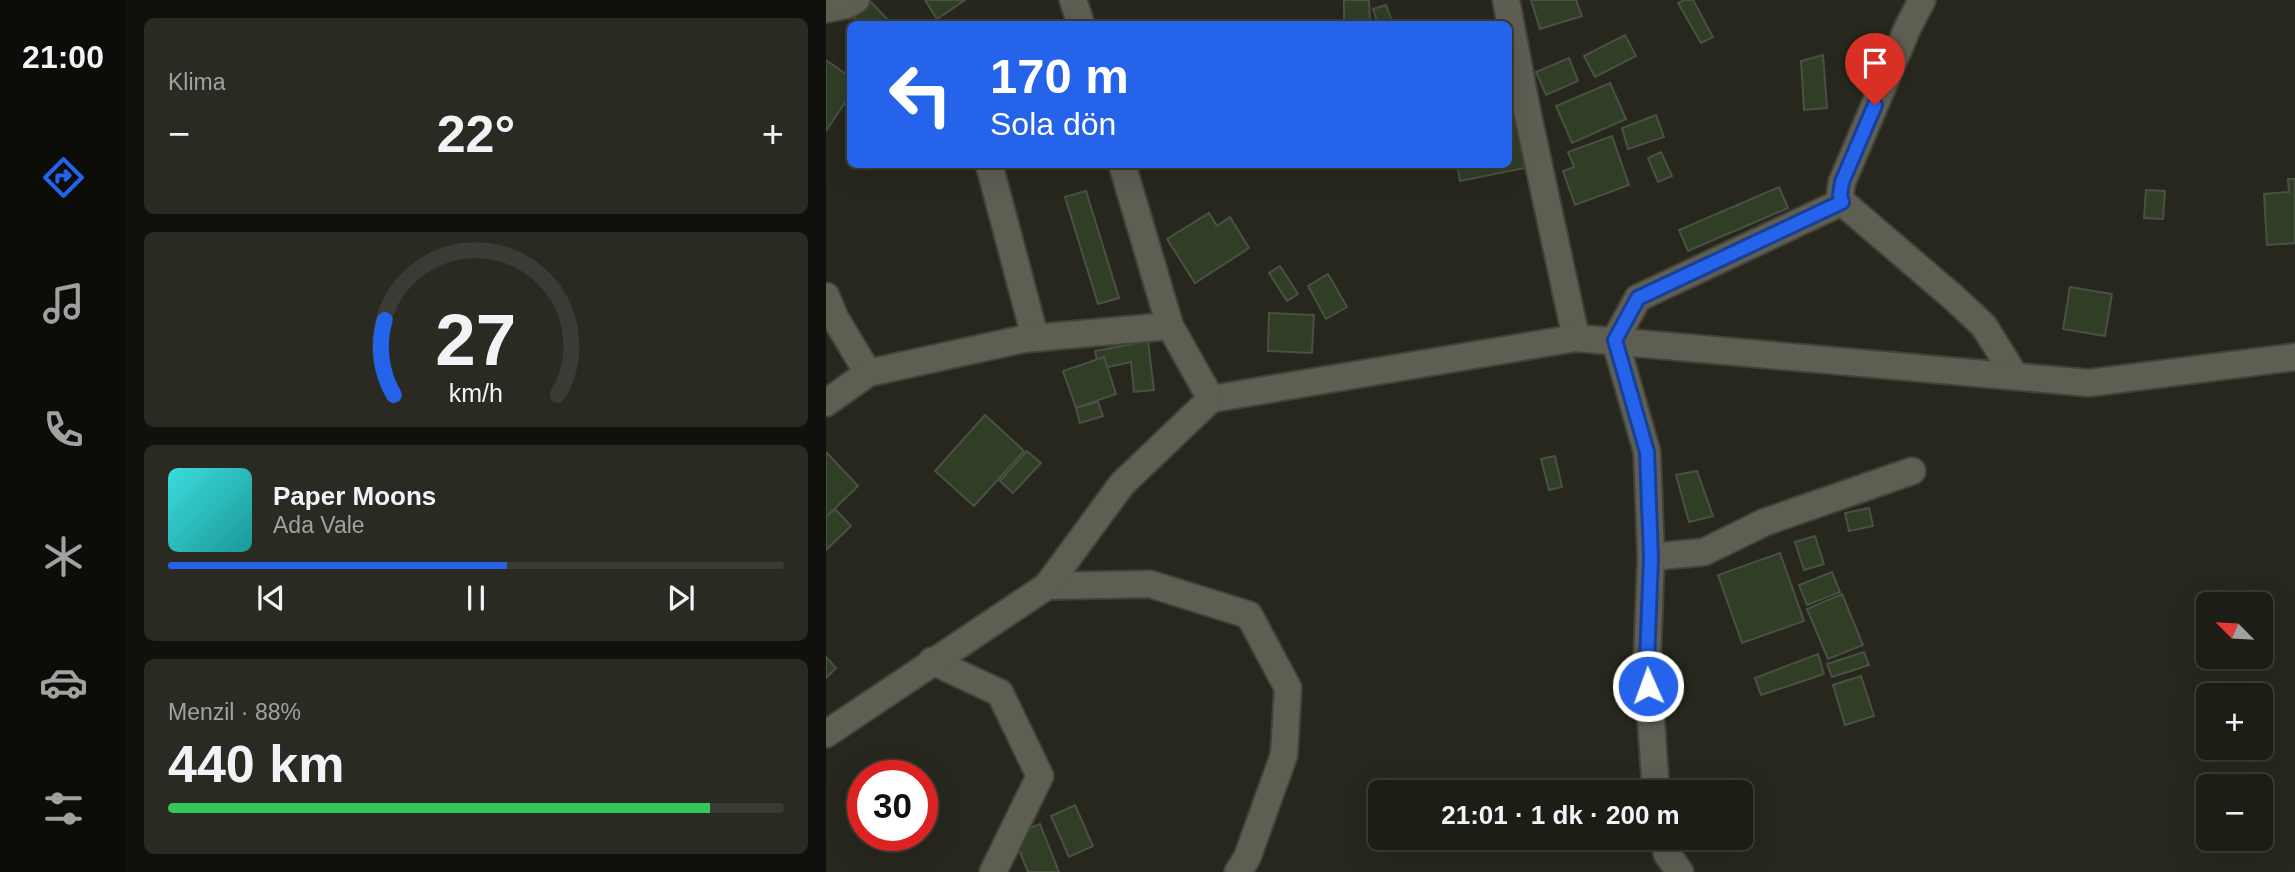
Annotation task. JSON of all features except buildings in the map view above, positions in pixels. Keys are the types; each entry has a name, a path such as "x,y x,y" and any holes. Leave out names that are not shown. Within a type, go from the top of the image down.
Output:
{"street":[{"path":"826,9 847,5 856,0"},
{"path":"1073,0 1080,21"},
{"path":"1506,0 1510,21"},
{"path":"1922,0 1842,182 1840,195 1842,202 1954,297 1984,326 2015,376"},
{"path":"1512,32 1576,338"},
{"path":"990,168 1035,338"},
{"path":"1123,168 1170,326 1211,399"},
{"path":"1655,780 1647,661 1651,557 1647,452 1615,340 1638,298 1842,202"},
{"path":"826,296 835,318 868,373"},
{"path":"826,403 868,373 1035,338 1170,326"},
{"path":"826,734 1047,586 1122,484 1211,399 1576,338 2089,383 2295,357"},
{"path":"1651,557 1704,552 1765,522 1912,471"},
{"path":"1047,586 1150,584 1249,615 1288,688 1284,755 1247,858 1238,872"},
{"path":"932,661 1000,693 1040,776 993,872"},
{"path":"1666,850 1680,872"}],"route":[{"path":"1648,686 1651,557 1647,452 1615,340 1638,298 1842,202 1842,182 1875,105"}]}
